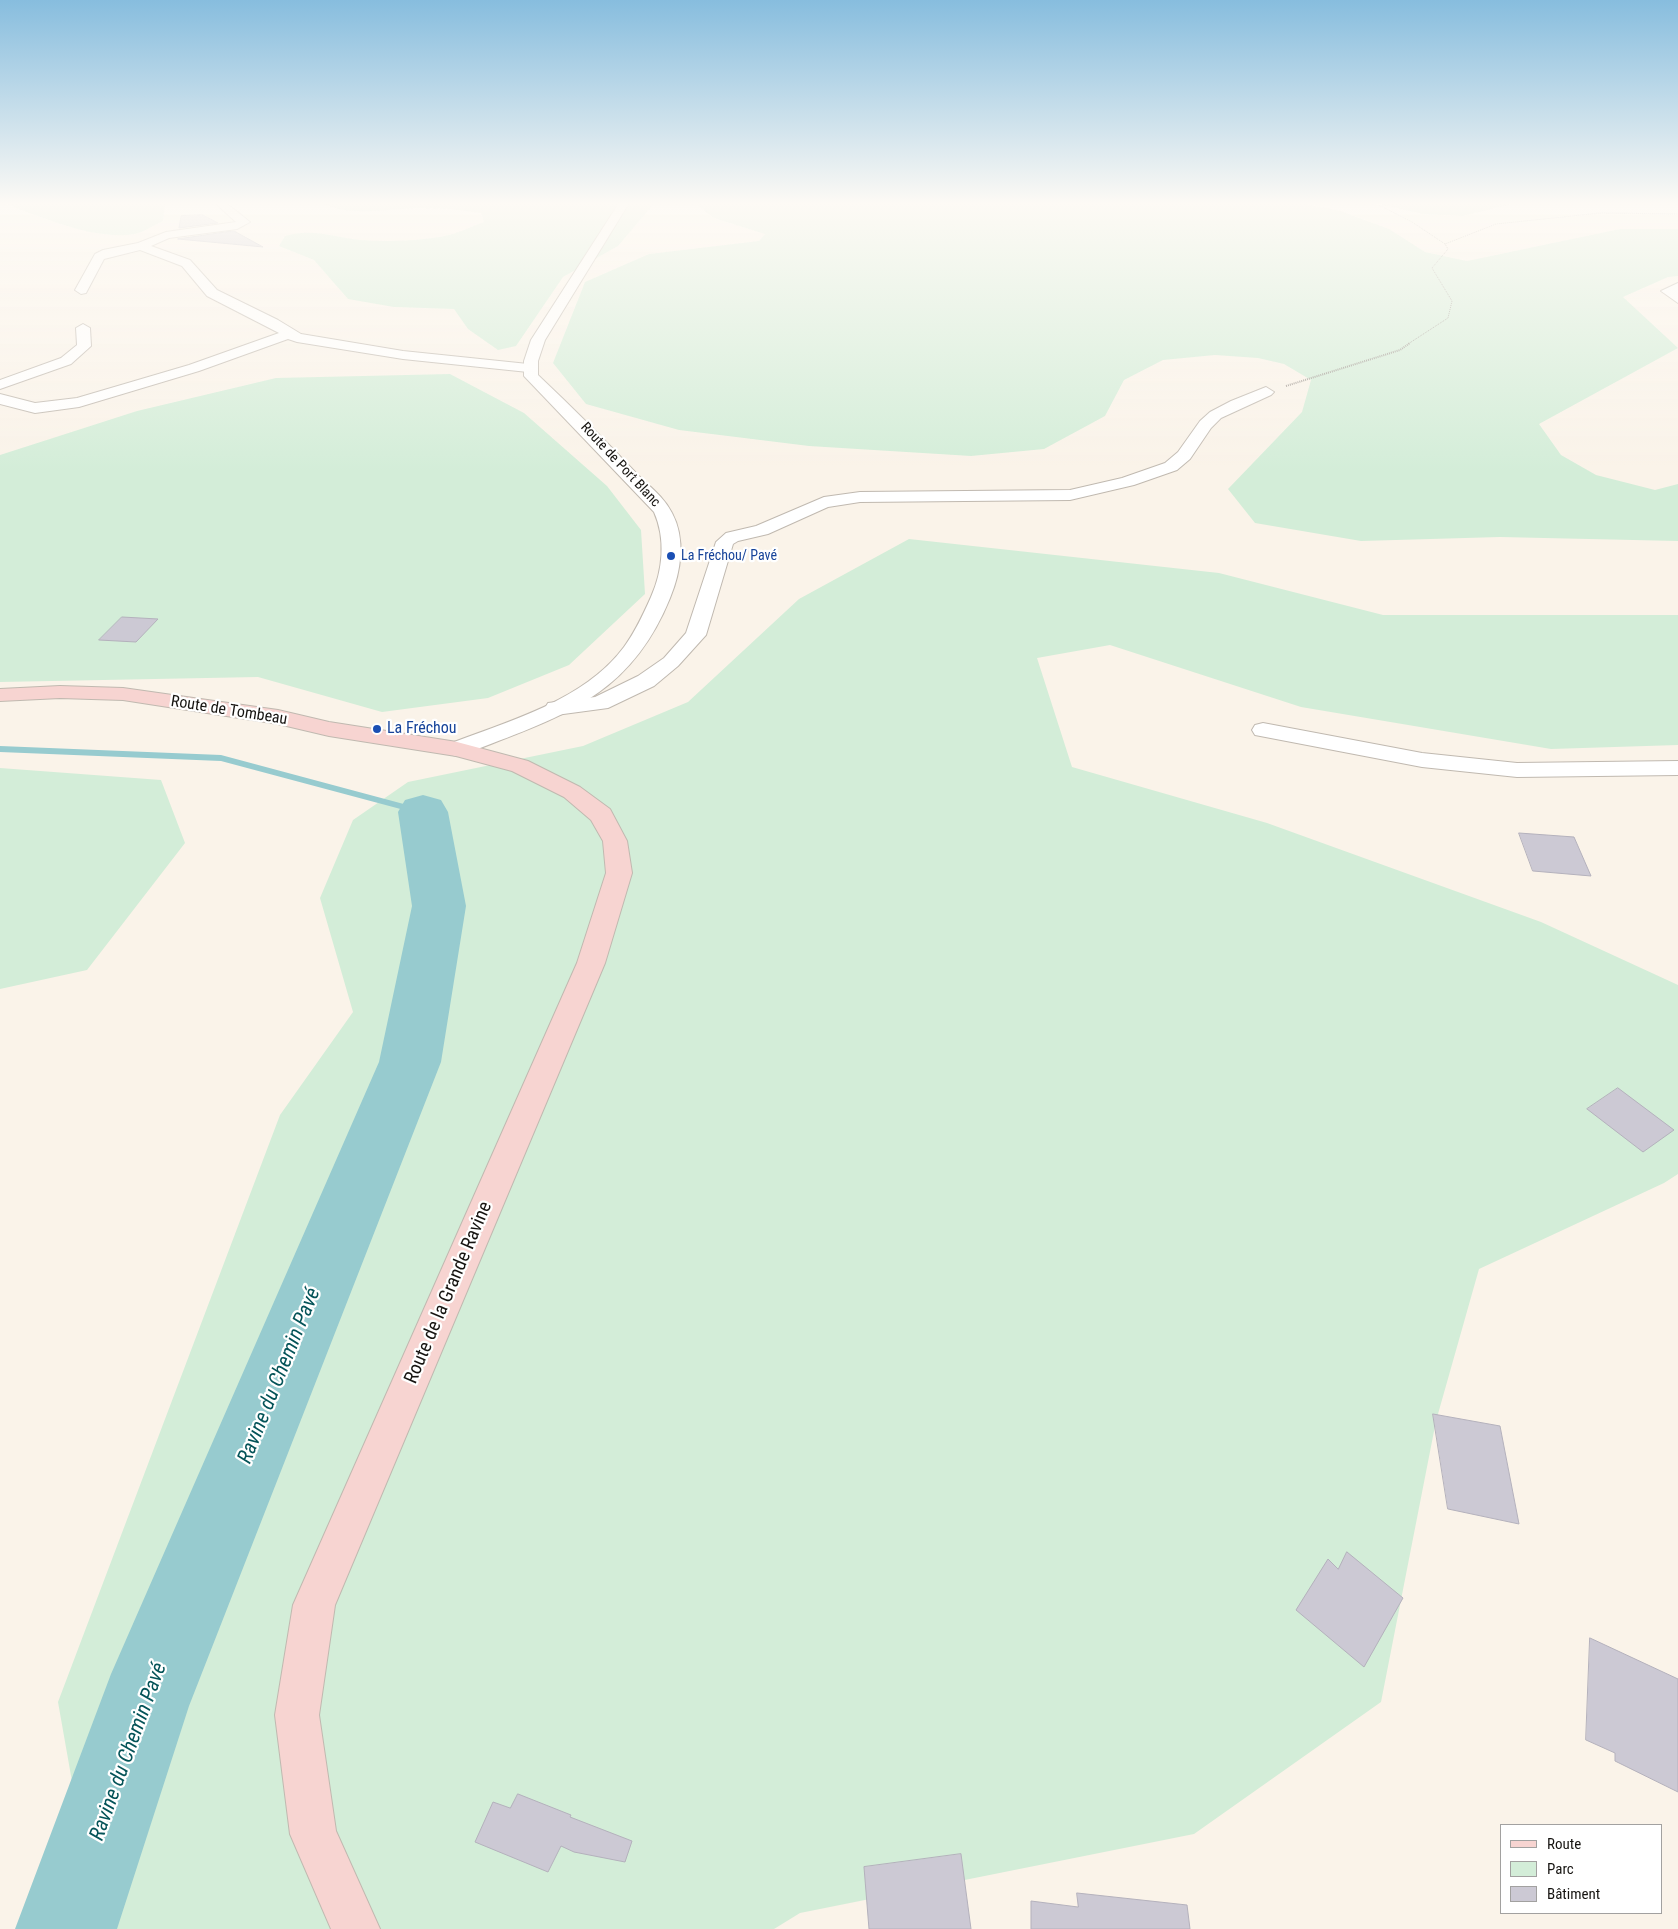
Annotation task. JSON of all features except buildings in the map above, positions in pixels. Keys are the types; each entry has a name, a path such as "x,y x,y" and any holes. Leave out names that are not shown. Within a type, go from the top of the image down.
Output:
{"main road":[{"name":"Route de Tombeau","path":"0,695 60,692 123,694 278,717 329,729 457,749"},
{"name":"Route de la Grande Ravine","path":"356,1929 313,1834 297,1714 314,1605 591,962 619,873 615,841 601,815 572,792 520,766 457,749"}],"street":[{"path":"211,293 273,322 297,338 402,355 528,368 533,350 566,293"},
{"path":"0,385 74,356 84,346 83,328"},
{"path":"0,399 35,408 79,402 194,368 290,334"},
{"name":"Route de Port Blanc","path":"457,749 584,695 616,671 641,641 657,610 670,569 671,538 663,512 588,429 531,376 528,368"},
{"path":"556,708 600,702 646,681 672,662 696,635 725,542 732,537 762,530 824,502 860,497 1070,495 1092,490 1164,470 1180,460 1211,420 1234,405 1266,392"},
{"path":"1263,730 1422,760 1517,770 1678,768"}],"path":[{"path":"1266,392 1400,350 1448,318 1452,301 1447,293"}],"green space":[{"path":"343,293 552,293 516,346 498,350 468,329 454,309 394,307 348,299"},
{"path":"581,293 1632,293 1623,297 1678,348 1539,424 1561,455 1596,475 1655,490 1678,484 1678,541 1500,537 1361,541 1255,523 1228,489 1302,412 1311,380 1284,364 1258,358 1215,355 1163,360 1124,380 1105,416 1044,449 971,456 809,446 679,430 586,404 553,363"},
{"path":"450,374 524,413 607,486 641,530 645,594 569,665 488,698 382,712 258,677 0,682 0,455 137,411 276,378"},
{"path":"909,539 1219,573 1383,615 1678,615 1678,745 1551,749 1301,707 1110,645 1037,658 1072,767 1267,823 1541,922 1678,985 1678,1174 1664,1183 1479,1269 1436,1421 1381,1702 1194,1834 800,1913 774,1929 98,1929 58,1702 280,1115 353,1012 320,898 353,820 408,782 583,746 688,702 799,599"},
{"path":"0,768 161,780 185,843 87,970 0,989"}],"waterway":[{"path":"0,749 221,758 423,812"},
{"name":"Ravine du Chemin Pavé","path":"66,1929 143,1706 410,1062 439,906 423,812"}],"place":[{"name":"La Fréchou/ Pavé","path":"671,556"},
{"name":"La Fréchou","path":"377,729"}]}
